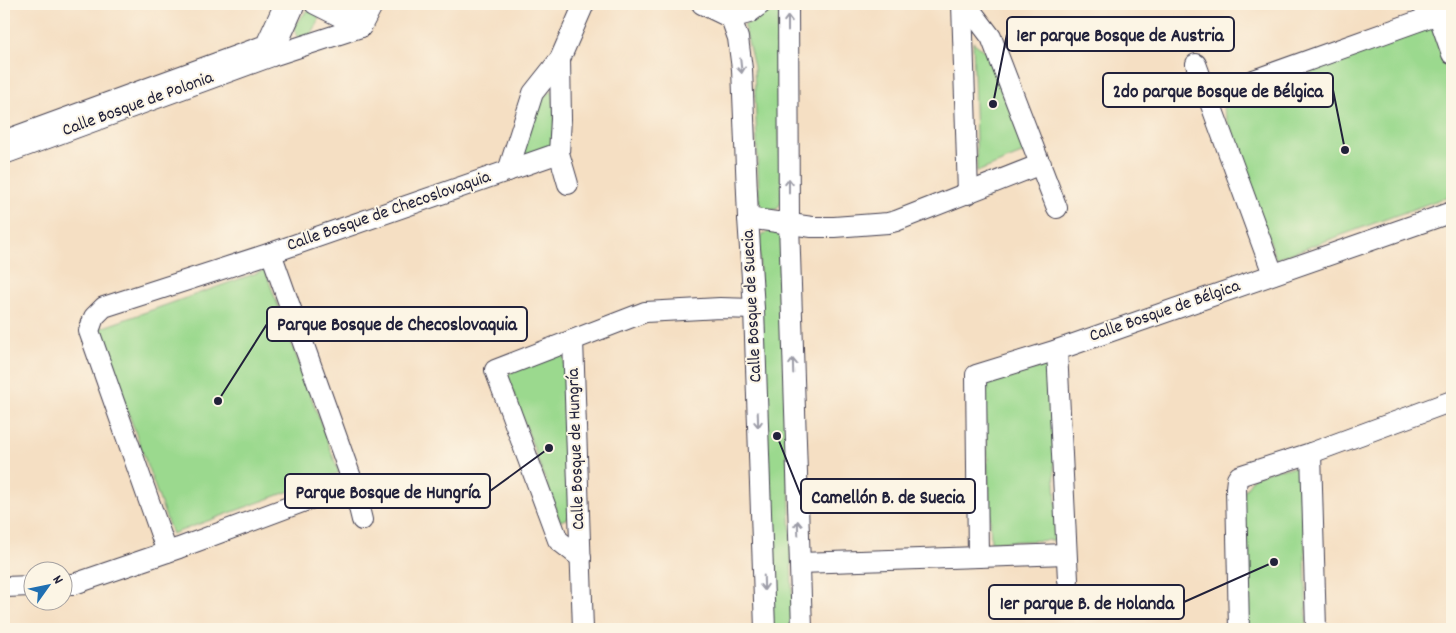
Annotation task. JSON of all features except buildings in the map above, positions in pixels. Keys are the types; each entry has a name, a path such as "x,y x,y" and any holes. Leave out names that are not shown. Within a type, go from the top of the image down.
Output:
{"street":[{"path":"4,138 264,43 282,4"},
{"path":"272,56 295,4"},
{"path":"315,4 360,27 373,4"},
{"path":"334,4 354,14 359,4"},
{"name":"Calle Bosque de Checoslovaquia","path":"508,171 533,93 560,59 584,4"},
{"path":"702,4 731,18 749,13 761,4"},
{"name":"Calle Bosque de Suecia","path":"788,4 789,223 802,629"},
{"path":"962,4 968,194"},
{"path":"966,4 991,37 1057,208"},
{"path":"1208,96 1445,12 1452,54"},
{"name":"Calle Bosque de Suecia","path":"731,18 738,38 742,70 754,309 766,629"},
{"name":"Calle Bosque de Polonia","path":"4,154 272,56 360,27"},
{"name":"Calle Bosque de Checoslovaquia","path":"560,59 561,119 559,153 568,184"},
{"path":"1196,64 1274,274"},
{"name":"Calle Bosque de Checoslovaquia","path":"167,552 89,331 94,317 104,307 271,253 559,153"},
{"path":"748,218 812,227 888,223 968,194 1041,164"},
{"name":"Calle Bosque de Bélgica","path":"978,557 976,375 1057,350 1452,212"},
{"name":"Calle Bosque de Checoslovaquia","path":"271,253 353,484 362,520"},
{"name":"Calle Bosque de Hungría","path":"581,558 558,540 495,370 645,312 720,308 754,309"},
{"name":"Calle Bosque de Hungría","path":"572,340 583,629"},
{"path":"1057,350 1068,580"},
{"path":"1240,629 1237,479 1242,474 1311,453 1452,401"},
{"path":"1311,453 1316,629"},
{"path":"72,584 167,552 353,484"},
{"path":"800,562 1066,554"},
{"path":"4,588 22,587"}],"green space":[{"path":"775,4 780,4 776,45 782,201 777,209 769,210 761,208 759,198 754,67 744,25 757,20"},
{"path":"309,10 319,16 318,23 310,36 298,39 295,32 297,22"},
{"path":"1435,26 1452,71 1452,195 1276,259 1222,105"},
{"path":"973,42 993,58 1029,151 977,172"},
{"path":"553,90 557,150 520,157 541,98"},
{"path":"770,231 779,234 783,241 793,629 771,629 759,243 763,234"},
{"path":"265,270 339,473 172,534 98,329"},
{"path":"564,353 572,513 566,519 560,521 507,374"},
{"path":"1049,365 1058,540 991,542 984,382"},
{"path":"1303,467 1307,629 1247,629 1240,497 1254,477 1275,469"}],"place":[{"name":"1er parque Bosque de Austria","path":"993,104"},
{"name":"2do parque Bosque de Bélgica","path":"1345,150"},
{"name":"Parque Bosque de Checoslovaquia","path":"218,401"},
{"name":"Camellón B. de Suecia","path":"777,436"},
{"name":"Parque Bosque de Hungría","path":"549,448"},
{"name":"1er parque B. de Holanda","path":"1274,562"}]}
